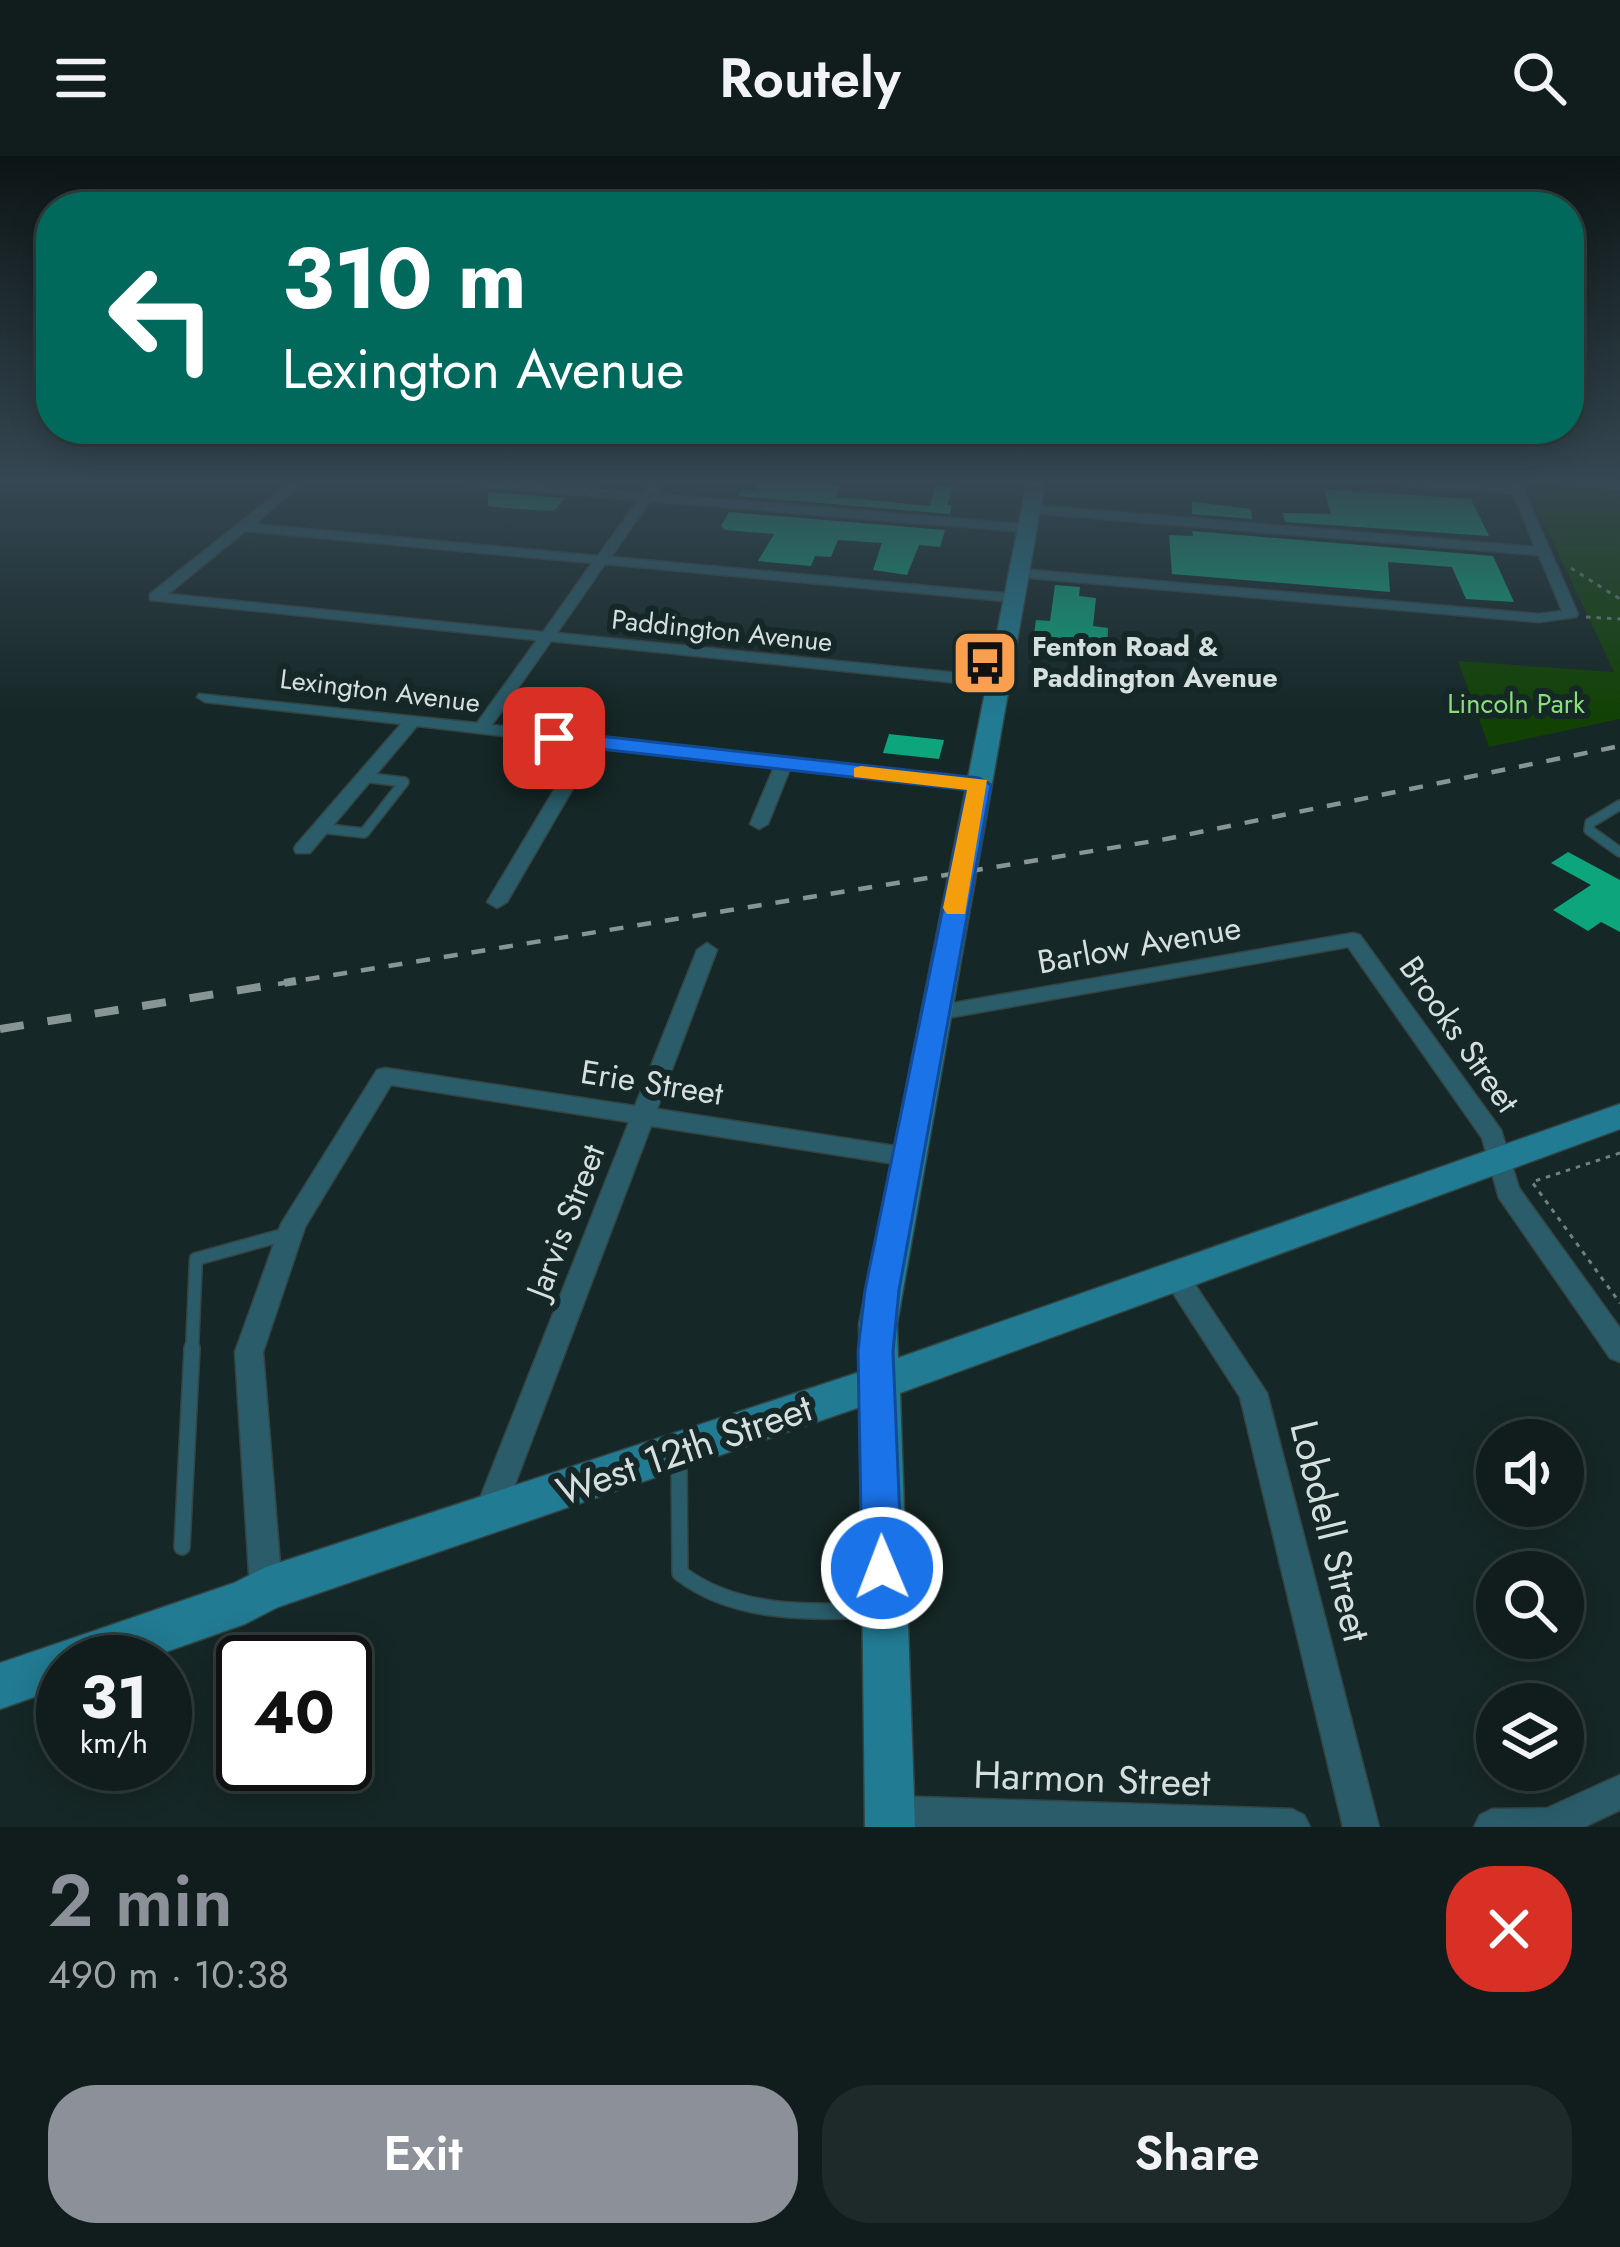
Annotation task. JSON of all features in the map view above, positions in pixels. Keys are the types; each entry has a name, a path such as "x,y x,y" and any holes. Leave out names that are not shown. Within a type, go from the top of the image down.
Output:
{"street":[{"name":"Paddington Avenue","path":"202,560 155,597 998,682"},
{"path":"589,560 1571,614 1549,560"},
{"path":"890,1820 876,1384 882,1290 1022,560"},
{"path":"480,730 600,561"},
{"name":"Lexington Avenue","path":"205,697 979,785"},
{"path":"303,849 412,723"},
{"path":"497,902 591,742"},
{"path":"758,824 783,765"},
{"name":"Barlow Avenue","path":"936,1013 1353,940"},
{"name":"Brooks Street","path":"1353,940 1492,1136 1508,1191 1620,1350"},
{"name":"Jarvis Street","path":"488,1516 707,950"},
{"name":"Erie Street","path":"290,1233 385,1076 908,1156"},
{"name":"West 12th Street","path":"148,1635 245,1602 266,1589 876,1384 1620,1116"},
{"path":"266,1589 249,1352 290,1233"},
{"name":"Lobdell Street","path":"1175,1276 1253,1393 1361,1827"},
{"name":"West 12th Street","path":"0,1686 36,1673"},
{"path":"1492,1827 1548,1826 1620,1792"},
{"name":"Harmon Street","path":"890,1820 1292,1827"}],"lane":[{"path":"320,828 364,833 404,782 363,777"},
{"path":"1620,805 1590,823 1588,830 1620,852"},
{"path":"182,1546 196,1258 290,1233"},
{"path":"678,1450 680,1573 692,1586 776,1607 884,1610"}],"path":[{"path":"1620,1153 1532,1182 1620,1303"}],"green space":[{"name":"Lincoln Park","path":"1562,560 1620,560 1620,719 1489,747 1458,661 1614,672"}],"building":[{"path":"759,560 813,560 811,566"},
{"path":"876,560 913,560 907,575 873,570"},
{"path":"1171,560 1495,560 1514,602 1466,599 1452,567 1388,562 1390,592 1172,574"},
{"path":"1055,585 1080,587 1079,596 1096,598 1093,626 1108,628 1107,656 1032,649 1036,620 1050,621"},
{"path":"889,734 944,740 939,759 883,753"},
{"path":"1568,852 1620,880 1620,932 1601,922 1588,931 1553,910 1591,885 1551,863"}],"railway":[{"path":"278,984 1166,839 1620,746"},
{"path":"0,1029 296,981"}],"slow traffic":[{"path":"861,773 979,785 956,908"}],"place":[{"name":"Fenton Road & Paddington Avenue","path":"985,663"}],"route":[{"path":"554,738 979,785 882,1290 876,1351 882,1568"}]}
